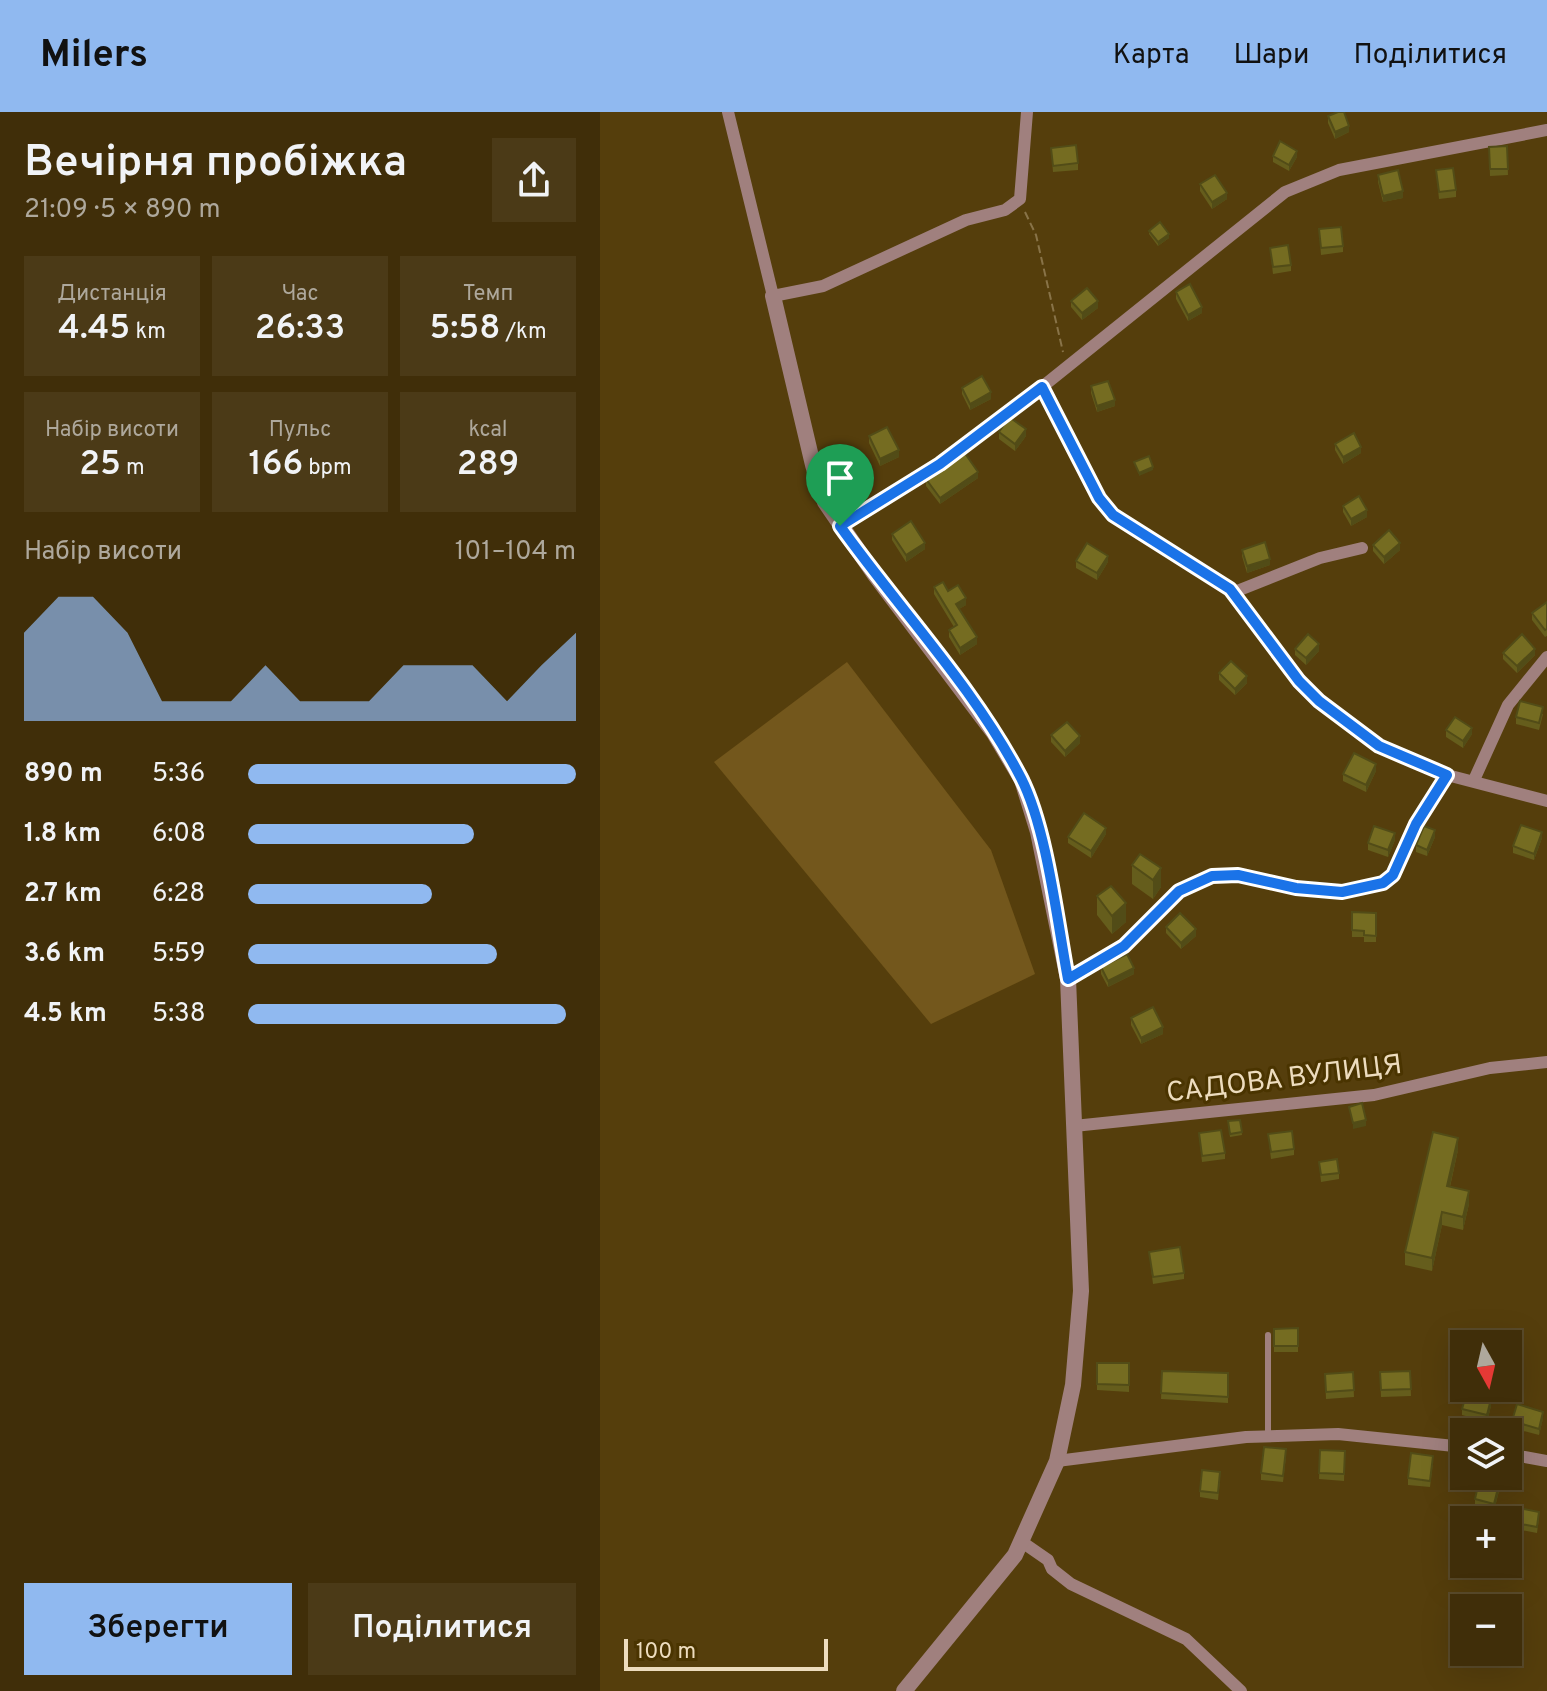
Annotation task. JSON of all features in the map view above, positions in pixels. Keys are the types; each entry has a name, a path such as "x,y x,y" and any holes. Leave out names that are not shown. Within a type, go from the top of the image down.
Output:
{"street":[{"path":"728,112 813,465 825,502 994,733 1022,780 1038,832 1068,979 1081,1291 1073,1385 1057,1461 1022,1542 1000,1577 904,1691"},
{"path":"773,296 823,286 966,220 1005,210 1020,199 1027,112"},
{"path":"840,526 940,464 1179,279 1285,192 1309,179 1473,142 1547,130"},
{"path":"1042,387 1099,498 1113,515 1142,537 1209,575 1232,593 1299,681 1319,701 1379,746 1447,775 1547,801"},
{"path":"1232,593 1320,558 1362,548"},
{"path":"1474,780 1508,705 1547,657"},
{"path":"1068,979 1124,946 1179,891 1212,876 1238,875 1296,888 1342,892 1383,883 1393,875 1416,824 1447,775"},
{"name":"САДОВА ВУЛИЦЯ","path":"1074,1126 1374,1095 1490,1068 1547,1062"},
{"path":"1057,1461 1268,1436 1338,1434 1450,1446"},
{"path":"1522,1457 1547,1461"},
{"path":"1022,1542 1048,1560 1052,1569 1071,1584 1186,1639 1241,1691"}],"lane":[{"path":"1268,1335 1268,1436"}],"path":[{"path":"1020,199 1036,235 1066,365"}],"shaded area":[{"path":"847,662 991,850 1035,974 931,1024 714,762"}],"building":[{"path":"1344,112 1349,126 1335,132 1328,116"},
{"path":"1280,141 1297,151 1289,165 1273,156"},
{"path":"1076,145 1078,163 1053,166 1051,148"},
{"path":"1507,146 1508,169 1490,169 1489,147"},
{"path":"1453,168 1456,190 1439,192 1436,170"},
{"path":"1398,170 1403,191 1383,196 1378,175"},
{"path":"1215,175 1227,193 1212,202 1200,184"},
{"path":"1160,222 1169,234 1158,242 1149,231"},
{"path":"1341,227 1343,246 1321,248 1319,229"},
{"path":"1288,245 1291,265 1273,267 1270,248"},
{"path":"1190,284 1202,307 1188,315 1176,292"},
{"path":"1087,288 1098,301 1082,313 1071,301"},
{"path":"982,376 991,392 970,404 962,388"},
{"path":"1108,381 1115,400 1097,406 1091,386"},
{"path":"1009,417 1026,429 1015,444 999,432"},
{"path":"887,427 899,450 880,459 869,436"},
{"path":"1354,433 1361,447 1343,457 1335,444"},
{"path":"964,452 978,472 940,498 926,479"},
{"path":"1149,456 1153,467 1139,473 1134,462"},
{"path":"1359,496 1367,510 1351,519 1343,506"},
{"path":"911,521 925,543 906,555 892,534"},
{"path":"1389,530 1400,543 1384,557 1373,545"},
{"path":"1265,542 1270,559 1247,566 1242,550"},
{"path":"1087,543 1108,556 1097,573 1076,561"},
{"path":"943,582 948,591 958,585 966,598 956,604 977,637 960,648 949,630 957,625 934,587"},
{"path":"1547,602 1547,629 1545,630 1532,613"},
{"path":"1308,634 1319,644 1306,658 1295,649"},
{"path":"1522,634 1535,649 1517,666 1503,653"},
{"path":"1231,661 1247,676 1235,689 1219,673"},
{"path":"1520,701 1543,707 1539,723 1516,717"},
{"path":"1455,717 1472,728 1463,741 1446,730"},
{"path":"1067,722 1080,736 1065,751 1051,735"},
{"path":"1354,753 1376,764 1366,785 1343,774"},
{"path":"1084,813 1106,828 1091,851 1068,837"},
{"path":"1521,825 1542,832 1534,854 1513,846"},
{"path":"1374,826 1395,833 1388,850 1368,843"},
{"path":"1424,826 1435,830 1427,850 1416,845"},
{"path":"1140,854 1161,868 1153,880 1132,865"},
{"path":"1111,886 1126,903 1112,916 1097,896"},
{"path":"1352,912 1376,913 1376,936 1352,930"},
{"path":"1180,913 1196,929 1181,943 1166,927"},
{"path":"1127,954 1134,968 1108,981 1101,967"},
{"path":"1153,1007 1163,1027 1141,1038 1131,1018"},
{"path":"1362,1103 1366,1120 1353,1123 1349,1107"},
{"path":"1240,1120 1242,1132 1230,1134 1228,1121"},
{"path":"1221,1130 1225,1153 1202,1156 1199,1133"},
{"path":"1292,1131 1294,1149 1271,1152 1268,1134"},
{"path":"1433,1132 1458,1138 1447,1186 1469,1191 1463,1217 1442,1212 1432,1258 1405,1252"},
{"path":"1337,1159 1339,1173 1321,1175 1319,1162"},
{"path":"1180,1247 1184,1273 1153,1277 1149,1252"},
{"path":"1298,1328 1298,1346 1274,1346 1274,1329"},
{"path":"1097,1363 1129,1363 1129,1385 1097,1384"},
{"path":"1162,1371 1228,1373 1228,1397 1161,1393"},
{"path":"1410,1371 1411,1389 1381,1390 1380,1372"},
{"path":"1353,1372 1354,1390 1326,1392 1325,1374"},
{"path":"1464,1402 1490,1402 1487,1415 1462,1409"},
{"path":"1517,1404 1543,1412 1539,1429 1522,1424 1522,1418 1513,1418"},
{"path":"1264,1447 1286,1449 1283,1476 1261,1473"},
{"path":"1320,1450 1345,1451 1344,1474 1319,1473"},
{"path":"1411,1453 1433,1456 1430,1481 1408,1478"},
{"path":"1202,1470 1220,1472 1218,1493 1200,1491"},
{"path":"1477,1490 1498,1490 1494,1504 1475,1499"},
{"path":"1522,1509 1539,1512 1537,1527 1522,1524"}],"route":[{"path":"1042,387 1099,498 1123,525 1230,589 1299,681 1319,701 1379,746 1447,775 1416,824 1393,875 1383,883 1342,892 1296,888 1238,875 1202,879 1179,891 1124,946 1068,979 1038,832 1022,780 994,733 840,526 940,464 1042,387"}]}
